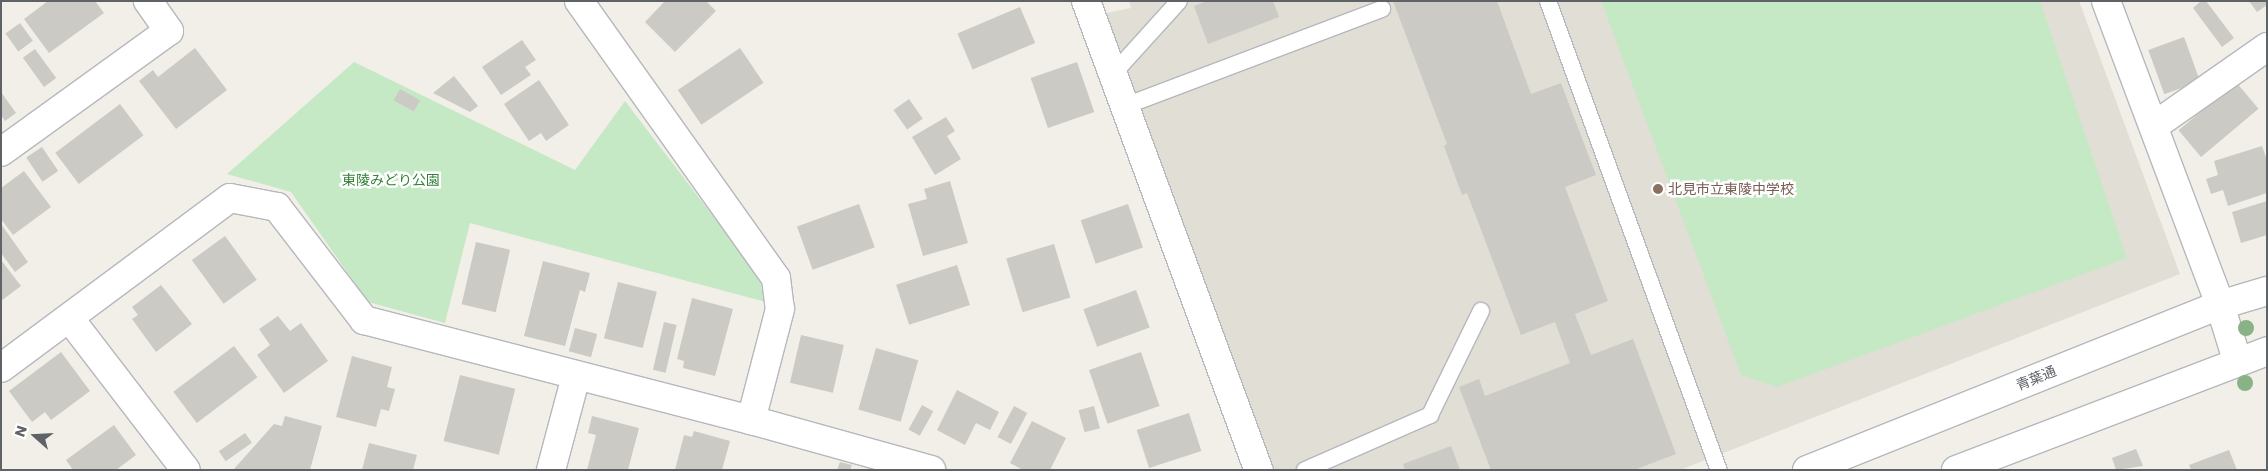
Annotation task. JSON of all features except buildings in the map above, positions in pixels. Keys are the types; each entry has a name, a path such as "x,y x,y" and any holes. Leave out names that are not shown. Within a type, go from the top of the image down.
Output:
{"street":[{"path":"1,152 169,31 148,1"},
{"path":"579,1 776,278 780,309 751,420"},
{"path":"1086,1 1260,470"},
{"path":"2106,1 2220,305 2237,360"},
{"path":"2154,126 2267,47"},
{"path":"1,368 230,198 277,207 364,320 751,420 931,470"},
{"name":"青葉通","path":"1807,470 2220,305 2267,291"},
{"path":"70,318 186,470"},
{"path":"1956,470 2237,360 2267,351"},
{"path":"551,470 576,376"}],"lane":[{"path":"1112,74 1179,1"},
{"path":"1548,1 1719,470"},
{"path":"1124,106 1382,9"},
{"path":"1305,470 1430,415 1481,311"}],"shaded area":[{"name":"北見市立東陵中学校","path":"1129,1 2079,1 2180,274 1680,470 1275,470 1102,14 1131,8"}],"green space":[{"path":"1601,1 2040,1 2127,258 1777,387 1741,375"},
{"name":"東陵みどり公園","path":"354,62 575,170 625,101 758,275 766,302 470,223 445,323 368,302 291,192 227,174"}],"place":[{"name":"北見市立東陵中学校","path":"1658,189"}]}
